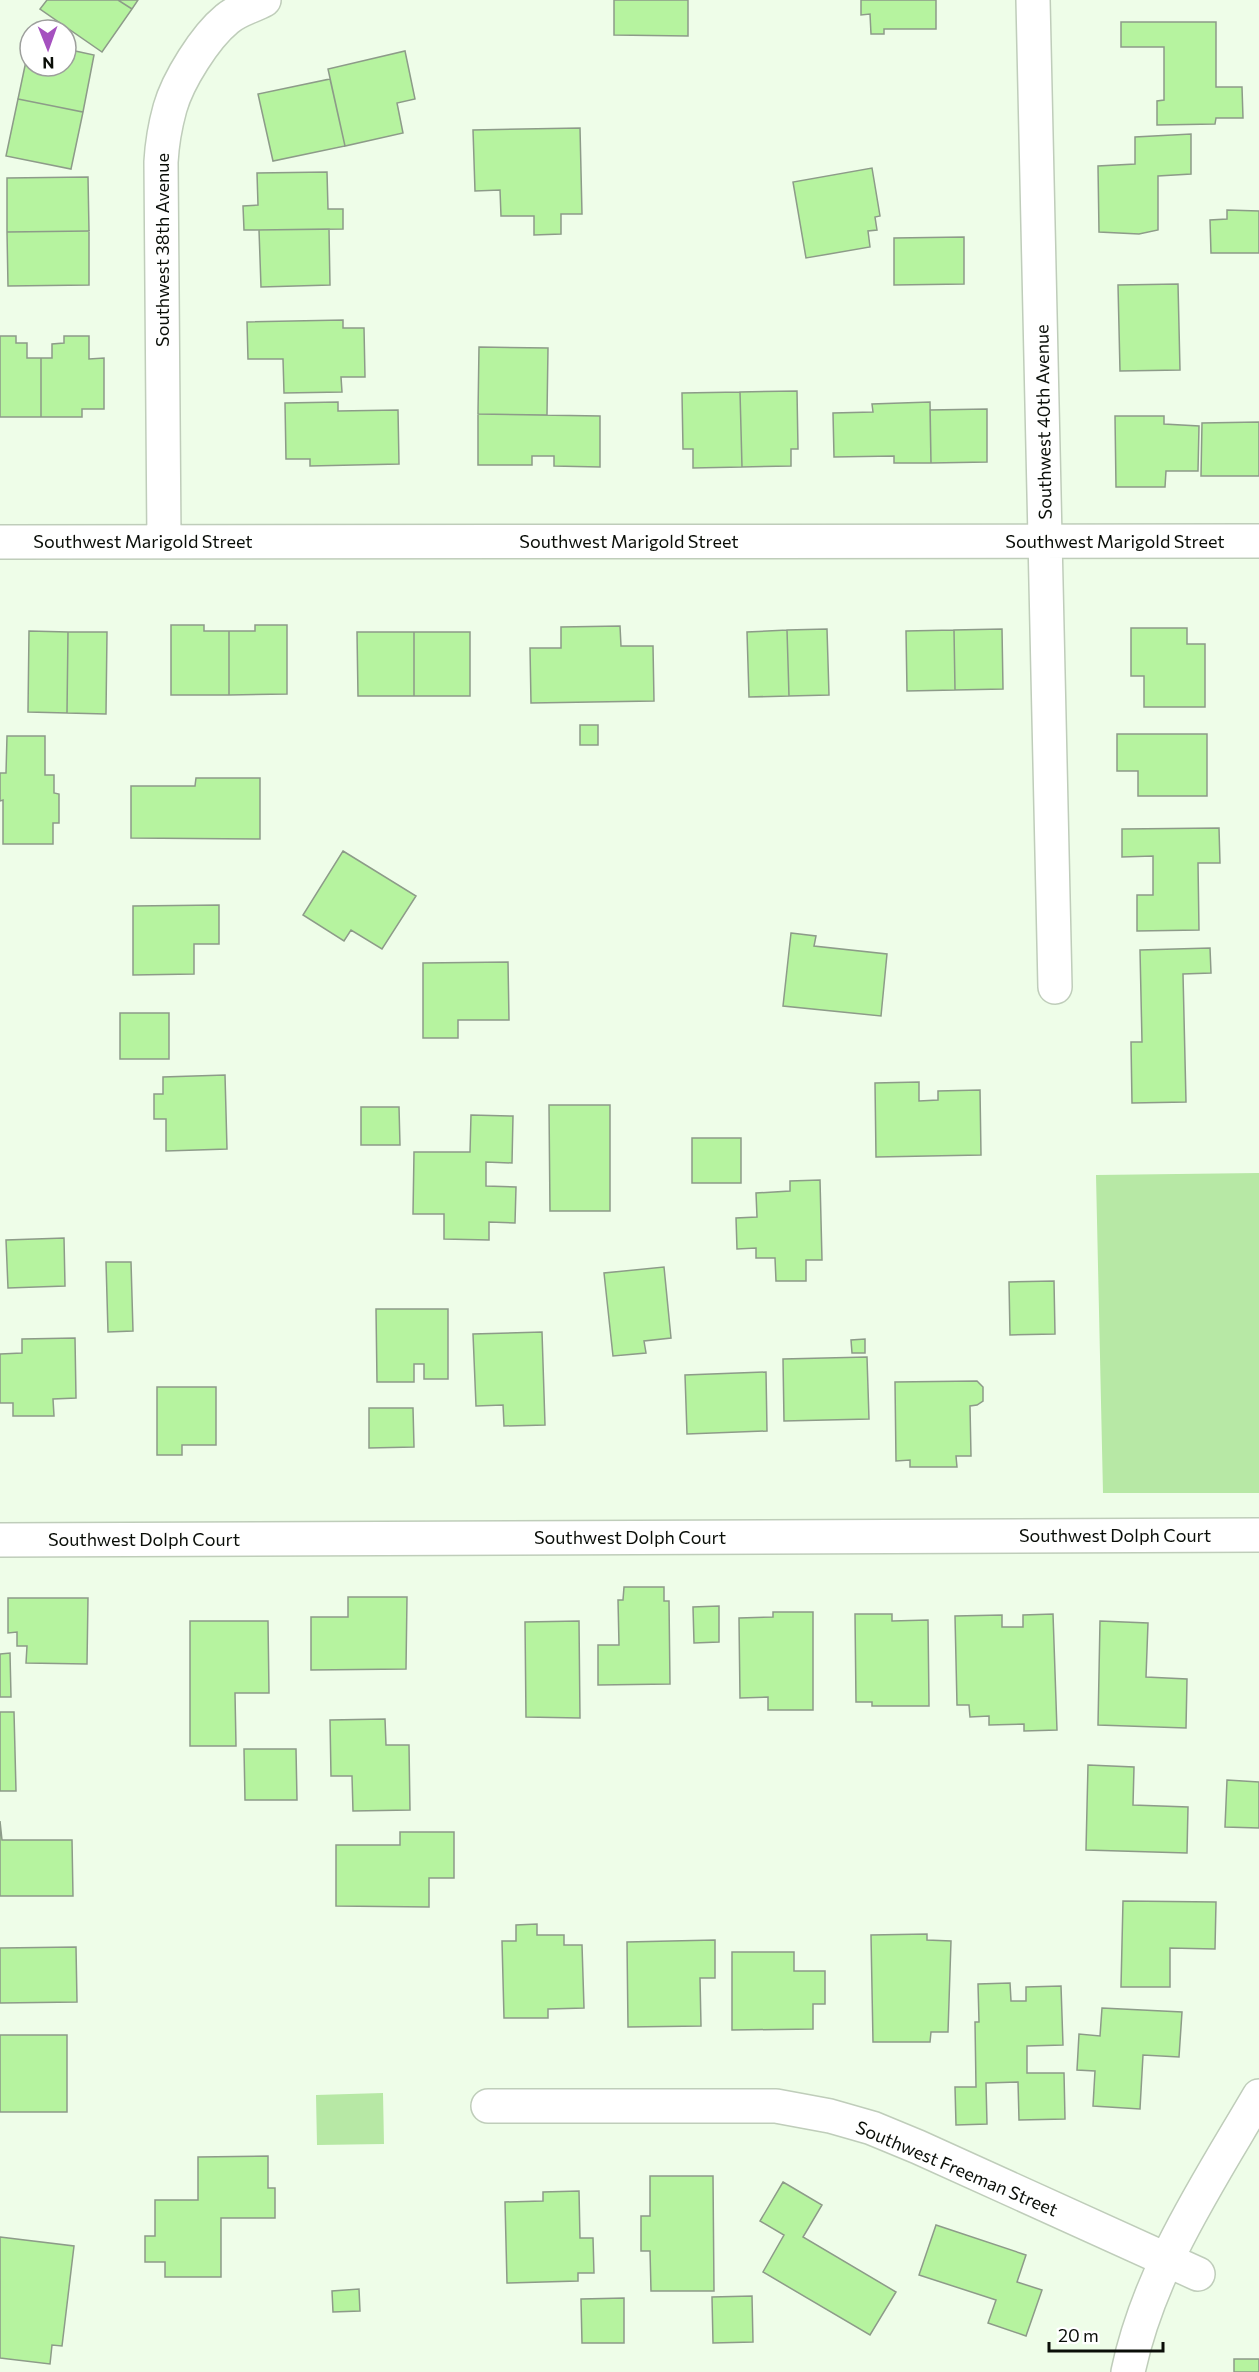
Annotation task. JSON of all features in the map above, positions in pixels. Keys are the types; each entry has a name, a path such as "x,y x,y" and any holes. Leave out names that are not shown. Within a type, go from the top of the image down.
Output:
{"street":[{"name":"Southwest 38th Avenue","path":"164,541 161,162 164,131 171,105 206,41 228,18 264,0"},
{"name":"Southwest 40th Avenue","path":"1033,0 1055,987"},
{"name":"Southwest Marigold Street","path":"0,542 1259,541"},
{"name":"Southwest Dolph Court","path":"0,1540 1259,1535"},
{"path":"1128,2372 1143,2322 1166,2261 1184,2224 1259,2096"},
{"name":"Southwest Freeman Street","path":"488,2106 776,2106 830,2116 872,2128 918,2147 1198,2274"}],"green space":[{"path":"1259,1173 1259,1493 1103,1493 1096,1175"},
{"path":"383,2093 384,2144 317,2145 316,2095"}],"building":[{"path":"47,0 118,0 132,9 102,52 78,35 78,18 53,18 40,9"},
{"path":"118,0 138,0 132,9"},
{"path":"614,0 688,0 688,36 614,35"},
{"path":"861,0 936,0 936,29 884,29 884,34 871,34 870,14 861,15"},
{"path":"1121,22 1216,22 1216,87 1242,87 1243,118 1216,118 1215,124 1157,125 1157,101 1164,100 1164,47 1121,47"},
{"path":"405,51 415,99 397,103 403,133 345,146 328,69"},
{"path":"78,52 94,55 83,112 18,99 22,78 78,78"},
{"path":"330,79 345,146 273,161 258,94"},
{"path":"18,99 83,112 71,169 6,156"},
{"path":"580,128 582,214 561,214 561,234 534,235 534,216 501,216 500,190 475,191 473,130"},
{"path":"1191,134 1191,174 1158,176 1158,230 1139,234 1099,232 1098,166 1135,164 1135,137"},
{"path":"872,168 880,216 875,217 877,230 868,231 870,247 806,258 793,182"},
{"path":"327,172 328,209 343,209 343,229 244,230 243,206 258,205 257,173"},
{"path":"88,177 89,231 7,232 7,178"},
{"path":"1227,210 1259,211 1259,253 1211,253 1210,220 1227,219"},
{"path":"329,229 330,285 261,287 259,230"},
{"path":"89,231 89,285 8,286 7,232"},
{"path":"964,237 964,284 894,285 894,238"},
{"path":"1178,284 1180,370 1120,371 1118,285"},
{"path":"343,320 343,328 364,328 365,377 341,377 342,392 284,393 283,359 248,359 247,322"},
{"path":"0,336 16,336 16,343 27,343 27,358 41,358 41,417 0,417"},
{"path":"64,336 89,336 89,359 104,358 104,409 82,409 82,417 41,417 41,358 52,358 52,344 64,343"},
{"path":"479,347 548,348 547,415 478,414"},
{"path":"797,391 798,449 791,449 791,466 742,467 740,392"},
{"path":"740,392 742,467 693,468 693,449 683,449 682,393"},
{"path":"338,402 338,411 398,410 399,464 310,466 310,459 286,459 285,403"},
{"path":"930,402 931,463 894,463 894,456 834,457 833,413 873,412 872,404"},
{"path":"987,409 987,462 931,463 930,410"},
{"path":"478,414 600,416 600,467 554,466 554,456 532,456 532,465 478,465"},
{"path":"1115,416 1164,416 1164,424 1199,426 1198,471 1166,471 1165,487 1116,487"},
{"path":"1259,422 1259,476 1201,476 1202,423"},
{"path":"171,625 204,625 204,631 229,631 229,695 171,695"},
{"path":"255,625 287,625 287,694 229,695 229,631 255,631"},
{"path":"620,626 621,646 653,646 654,701 531,703 530,648 561,648 561,627"},
{"path":"1131,628 1187,628 1187,644 1205,644 1205,707 1144,707 1144,676 1131,676"},
{"path":"827,629 829,695 789,696 787,630"},
{"path":"1002,629 1003,689 955,690 954,630"},
{"path":"787,630 789,696 749,697 747,632"},
{"path":"954,630 955,690 907,691 906,631"},
{"path":"29,631 68,632 67,713 28,712"},
{"path":"68,632 107,632 106,714 67,713"},
{"path":"357,632 414,632 414,696 358,696"},
{"path":"414,632 470,632 470,696 414,696"},
{"path":"580,725 598,725 598,745 580,745"},
{"path":"1117,734 1207,734 1207,796 1138,796 1138,771 1117,771"},
{"path":"7,736 45,736 45,775 54,775 54,793 59,794 59,823 53,823 53,844 3,844 3,800 0,801 0,773 6,773"},
{"path":"196,778 260,778 260,839 131,838 131,786 195,786"},
{"path":"1219,828 1220,863 1198,863 1199,930 1137,931 1137,895 1153,895 1153,856 1122,857 1122,829"},
{"path":"343,851 416,896 382,949 351,930 344,941 303,915"},
{"path":"219,905 219,944 194,944 194,974 133,975 133,906"},
{"path":"791,933 816,936 814,946 887,954 881,1016 783,1006"},
{"path":"1210,948 1211,973 1183,974 1186,1102 1132,1103 1131,1042 1142,1042 1140,950"},
{"path":"508,962 509,1020 458,1020 458,1038 423,1038 423,963"},
{"path":"120,1013 169,1013 169,1059 120,1059"},
{"path":"225,1075 227,1149 166,1151 166,1119 154,1119 154,1094 163,1094 163,1077"},
{"path":"919,1082 919,1101 938,1100 938,1091 980,1090 981,1155 876,1157 875,1083"},
{"path":"549,1105 610,1105 610,1211 550,1211"},
{"path":"361,1107 399,1107 400,1145 361,1145"},
{"path":"471,1115 513,1116 512,1163 486,1162 486,1186 516,1187 515,1223 489,1222 489,1240 444,1239 444,1214 413,1214 414,1152 470,1152"},
{"path":"692,1138 741,1138 741,1183 692,1183"},
{"path":"820,1180 822,1260 806,1260 806,1281 776,1281 775,1258 756,1258 756,1248 737,1249 736,1218 757,1217 756,1193 790,1191 790,1181"},
{"path":"64,1238 65,1286 8,1288 6,1240"},
{"path":"106,1262 131,1262 133,1331 108,1332"},
{"path":"664,1267 671,1338 644,1341 646,1353 613,1356 604,1273"},
{"path":"1054,1281 1055,1334 1010,1335 1009,1282"},
{"path":"376,1309 448,1309 448,1379 424,1379 424,1364 414,1364 414,1382 377,1382"},
{"path":"542,1332 545,1425 504,1426 503,1405 476,1406 473,1334"},
{"path":"75,1338 76,1398 53,1399 54,1416 13,1416 13,1403 0,1403 0,1354 22,1353 22,1339"},
{"path":"865,1339 865,1353 852,1353 851,1340"},
{"path":"867,1357 869,1419 784,1421 783,1359"},
{"path":"766,1372 767,1431 687,1434 685,1375"},
{"path":"977,1381 983,1387 983,1401 970,1406 971,1456 956,1456 957,1467 910,1467 910,1460 896,1461 895,1382"},
{"path":"157,1387 216,1387 216,1445 182,1445 182,1455 157,1455"},
{"path":"369,1408 413,1408 414,1447 369,1448"},
{"path":"624,1587 664,1587 664,1601 669,1601 670,1684 598,1685 598,1645 619,1645 618,1600 623,1600"},
{"path":"348,1597 407,1597 406,1669 311,1670 311,1617 348,1617"},
{"path":"8,1598 88,1598 87,1664 26,1663 27,1646 17,1646 17,1632 8,1633"},
{"path":"719,1606 719,1642 694,1643 693,1607"},
{"path":"773,1612 813,1612 813,1710 768,1710 768,1697 740,1698 739,1618 773,1617"},
{"path":"855,1614 892,1614 892,1621 928,1620 929,1706 872,1706 872,1702 856,1702"},
{"path":"1053,1614 1057,1730 1024,1731 1024,1724 989,1725 989,1716 970,1717 969,1705 957,1705 955,1616 1002,1615 1002,1627 1023,1627 1023,1615"},
{"path":"190,1621 268,1621 269,1693 235,1693 236,1746 190,1746"},
{"path":"579,1621 580,1718 526,1717 525,1622"},
{"path":"1100,1621 1148,1623 1146,1677 1187,1679 1186,1728 1098,1725"},
{"path":"10,1653 11,1697 0,1697 0,1654"},
{"path":"0,1712 14,1712 16,1791 0,1791"},
{"path":"385,1719 386,1745 409,1745 410,1810 353,1811 352,1776 331,1776 330,1720"},
{"path":"244,1749 296,1749 297,1800 245,1800"},
{"path":"1088,1765 1134,1767 1133,1805 1188,1807 1187,1853 1086,1850"},
{"path":"1227,1780 1259,1782 1259,1828 1225,1827"},
{"path":"0,1821 2,1840 72,1840 73,1896 0,1896"},
{"path":"400,1832 454,1832 454,1878 429,1878 429,1907 336,1906 336,1845 400,1845"},
{"path":"1123,1901 1216,1902 1215,1949 1170,1948 1170,1987 1121,1987"},
{"path":"537,1924 537,1935 564,1935 564,1945 582,1945 584,2008 548,2009 548,2018 504,2018 502,1941 516,1941 516,1925"},
{"path":"927,1934 927,1940 951,1941 948,2032 931,2032 930,2042 873,2042 871,1935"},
{"path":"715,1940 715,1978 700,1978 701,2026 628,2027 627,1942"},
{"path":"76,1947 77,2002 0,2003 0,1948"},
{"path":"732,1952 794,1952 794,1971 825,1971 825,2004 813,2004 813,2029 732,2030"},
{"path":"1010,1983 1011,2001 1026,2001 1026,1987 1061,1986 1063,2045 1027,2046 1027,2073 1064,2073 1065,2119 1019,2120 1018,2082 986,2083 987,2124 956,2125 955,2087 976,2087 975,2022 979,2022 978,1984"},
{"path":"1102,2008 1182,2012 1179,2057 1143,2055 1140,2109 1093,2106 1095,2071 1077,2070 1079,2034 1100,2036"},
{"path":"0,2035 67,2035 67,2112 0,2112"},
{"path":"268,2156 268,2188 275,2188 275,2218 221,2218 221,2277 165,2277 165,2262 145,2262 145,2236 155,2236 155,2200 198,2200 198,2157"},
{"path":"650,2176 713,2176 714,2291 651,2291 650,2251 641,2251 641,2216 650,2216"},
{"path":"783,2182 822,2205 803,2237 896,2292 870,2335 763,2272 784,2235 760,2221"},
{"path":"579,2191 580,2238 593,2238 594,2273 578,2273 578,2281 507,2283 505,2202 543,2201 543,2192"},
{"path":"936,2225 1026,2255 1017,2282 1042,2290 1026,2336 988,2323 996,2300 919,2275"},
{"path":"0,2237 74,2246 62,2346 52,2345 50,2364 0,2358"},
{"path":"359,2289 360,2311 333,2312 332,2291"},
{"path":"752,2296 753,2342 713,2343 712,2297"},
{"path":"624,2298 624,2343 582,2343 581,2299"},
{"path":"1234,2359 1259,2359 1259,2372 1234,2372"}]}
